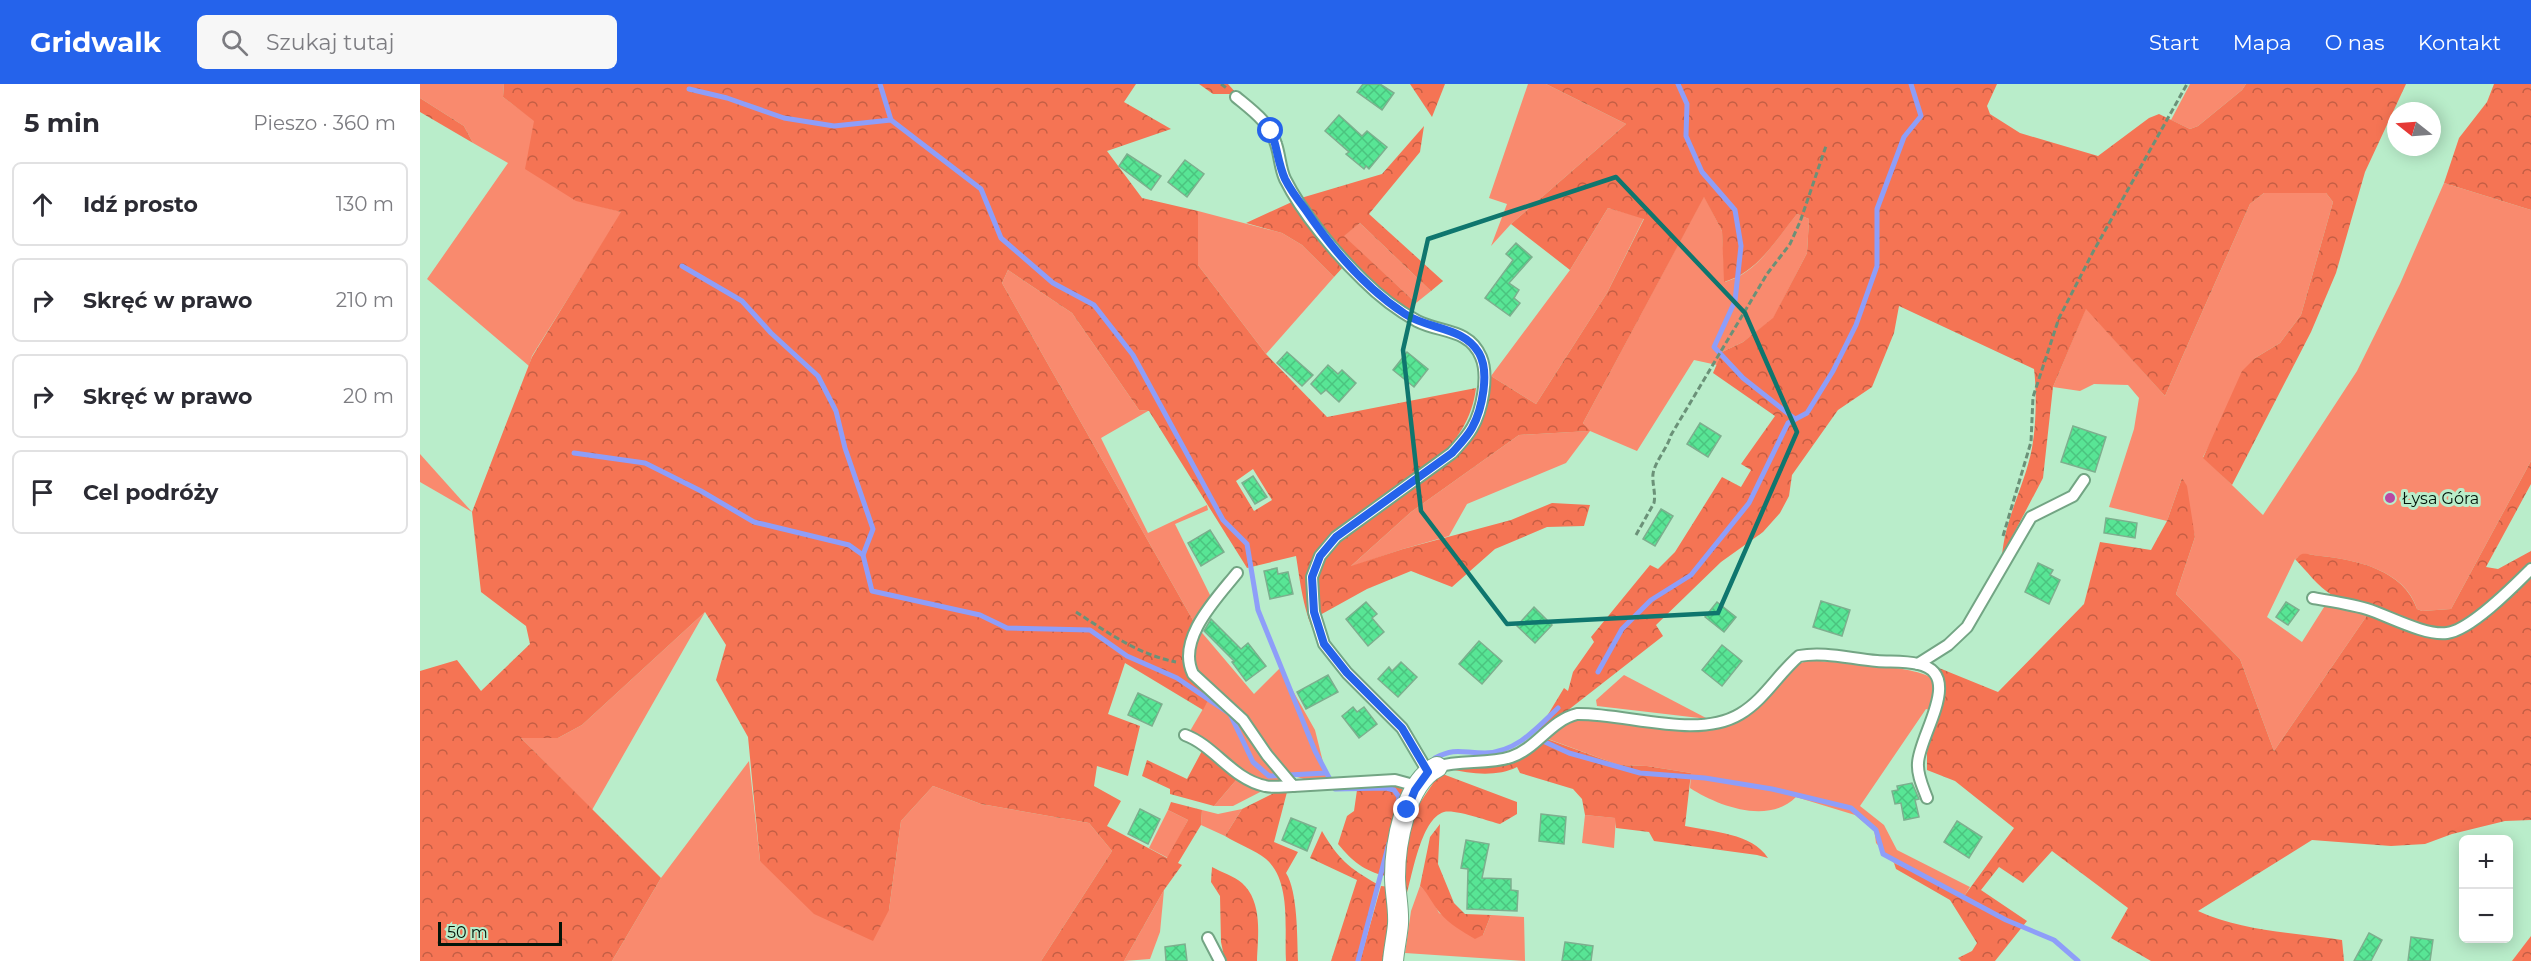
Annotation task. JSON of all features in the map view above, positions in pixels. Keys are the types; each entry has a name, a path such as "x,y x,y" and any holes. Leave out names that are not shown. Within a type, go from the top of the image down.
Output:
{"street":[{"path":"1393,961 1398,922 1395,879 1396,849 1407,810 1427,775"}],"lane":[{"path":"1236,97 1264,121 1276,143 1286,181 1324,238 1363,281 1420,323 1467,338 1483,360 1483,387 1478,411 1473,427 1464,440 1452,453 1336,537 1320,556 1312,577 1314,612 1324,644 1347,673 1402,728 1427,775"},
{"path":"1918,664 1948,645 1967,627 2031,517 2073,496 2084,480"},
{"path":"2313,598 2366,609 2431,631 2445,633 2457,630 2475,619 2531,569"},
{"path":"1237,573 1200,620 1192,642 1191,671 1243,720 1267,756 1293,786"},
{"path":"1185,735 1241,776 1267,787 1395,780 1514,756 1530,747 1566,717 1577,714 1697,725 1724,722 1740,714 1755,702 1799,656 1809,654 1918,664 1938,678 1940,694 1918,757 1919,774 1927,798"},
{"path":"1208,938 1220,961"}],"path":[{"path":"2004,562 2001,558 2001,546 2028,453 2033,397 2060,318 2093,252 2187,84"},
{"path":"1636,535 1655,498 1653,474 1668,446 1671,435 1767,274 1790,244 1800,222 1826,146"},
{"path":"1076,612 1118,639 1145,652 1190,664"}],"highlighted area":[{"path":"1616,177 1745,313 1797,432 1718,613 1507,624 1421,511 1403,350 1428,239"}],"shaded area":[{"path":"420,84 504,84 503,97 534,120 576,200 622,212 532,356 529,366 427,279 508,163 473,143 464,126 420,98"},
{"path":"1528,84 1546,84 1626,124 1511,224 1491,246 1507,204 1489,198"},
{"path":"2190,84 2246,84 2242,90 2198,126 2190,129 2171,120"},
{"path":"2444,183 2531,210 2531,461 2451,609 2422,611 2417,609 2411,596 2402,585 2391,576 2364,564 2309,554 2295,559 2267,617 2302,642 2326,604 2368,614 2274,751 2240,659 2176,594 2195,537 2182,478 2167,521 2109,507 2134,429 2139,398 2128,385 2094,384 2080,391 2053,387 2086,308 2165,396 2250,204 2264,193 2326,193 2333,202 2301,315 2280,343 2255,358 2203,457 2263,515 2357,371 2400,284"},
{"path":"1704,196 1722,231 1725,282 1748,271 1757,263 1797,214 1809,219 1807,253 1773,319 1743,342 1722,352 1717,365 1694,360 1637,451 1590,431 1566,463 1467,504 1449,536 1350,567 1411,512 1519,435 1589,431 1583,423"},
{"path":"1608,208 1644,218 1607,293 1536,404 1491,376 1570,270"},
{"path":"1198,211 1282,233 1302,245 1334,277 1266,354 1198,265"},
{"path":"1360,223 1431,291 1416,303 1343,236"},
{"path":"1008,270 1072,313 1139,410 1148,411 1101,438 1148,533 1207,505 1208,510 1175,524 1211,597 1194,622 1002,283"},
{"path":"420,454 472,512 420,482"},
{"path":"705,612 592,810 521,738 558,738 582,725"},
{"path":"1198,628 1254,694 1280,668 1315,730 1327,778 1304,779 1290,775 1241,709 1198,675 1193,666"},
{"path":"1809,660 1874,665 1924,674 1932,679 1935,690 1930,710 1926,709 1860,806 1884,825 1897,850 1970,887 1965,895 1894,863 1876,843 1874,828 1855,815 1796,797 1772,810 1743,810 1714,801 1690,788 1691,773 1647,766 1619,765 1548,739 1564,723 1581,719 1624,721 1680,730 1716,728 1734,722 1796,665"},
{"path":"1624,675 1708,719 1597,706 1596,700"},
{"path":"1210,697 1232,713 1285,783 1257,780 1190,731"},
{"path":"749,761 760,861 889,910 901,821 933,786 981,804 1089,823 1112,851 1041,961 612,961 661,878"},
{"path":"1237,779 1266,789 1233,806 1214,806"},
{"path":"1242,809 1225,836 1201,825 1202,810 1218,814"},
{"path":"1168,810 1188,820 1168,858 1149,848"},
{"path":"1585,815 1616,818 1614,848 1582,843"},
{"path":"1420,886 1429,894 1439,913 1483,935 1491,915 1524,917 1525,961 1405,953 1411,911"},
{"path":"1164,890 1160,932 1150,959 1124,961"}],"green space":[{"path":"504,84 1136,84 1124,102 1171,129 1107,151 1142,198 1198,211 1198,265 1266,354 1327,417 1476,388 1471,410 1462,430 1434,462 1347,524 1321,552 1310,571 1321,645 1307,613 1296,556 1247,568 1149,411 1139,410 1072,313 1008,270 1002,283 1194,622 1184,666 1210,697 1203,710 1125,663 1108,714 1140,726 1128,776 1097,766 1094,786 1121,801 1107,826 1167,858 1188,820 1168,810 1171,802 1202,810 1201,825 1178,863 1182,865 1164,890 1124,961 1041,961 1112,851 1089,823 981,804 933,786 901,821 889,910 873,941 814,914 760,861 748,737 716,680 726,645 705,612 582,725 558,738 521,738 661,878 612,961 420,961 420,671 457,660 481,691 530,644 526,626 481,592 472,512 532,357 621,212 576,201 525,169 534,121 503,97","holes":["1253,469 1272,500 1254,511 1236,481"]},
{"path":"1199,84 1228,84 1237,94 1213,94"},
{"path":"1410,84 1445,84 1432,117"},
{"path":"1546,84 1997,84 1987,106 1990,114 2020,133 2098,156 2149,118 2159,114 2190,129 2198,126 2242,90 2246,84 2406,84 2398,102 2387,102 2387,125 2365,172 2336,273 2311,332 2232,485 2203,458 2242,371 2255,358 2280,343 2301,315 2333,202 2326,193 2264,193 2250,204 2165,396 2086,309 2053,387 2043,478 2002,556 2007,528 2032,448 2036,409 2034,369 1899,306 1894,333 1872,387 1838,410 1792,475 1789,496 1780,513 1763,532 1721,562 1656,625 1663,636 1535,736 1564,688 1568,691 1573,672 1594,642 1591,637 1650,565 1658,569 1675,552 1722,477 1741,487 1751,470 1741,464 1775,416 1713,373 1722,352 1743,342 1773,318 1807,253 1809,219 1797,214 1756,263 1747,271 1724,282 1722,231 1704,197 1583,423 1590,431 1519,435 1411,512 1351,566 1403,549 1511,520 1552,503 1590,505 1584,526 1547,527 1495,549 1452,587 1411,571 1367,589 1320,615 1316,579 1326,557 1341,540 1455,455 1470,439 1478,420 1486,382 1491,376 1536,404 1607,293 1644,219 1608,208 1570,270 1511,224 1626,124"},
{"path":"2494,84 2531,84 2531,210 2444,183 2459,138 2487,102"},
{"path":"420,98 464,126 473,143 420,112"},
{"path":"1424,126 1420,152 1369,214 1443,281 1431,291 1360,223 1344,236 1416,303 1407,312 1380,291 1326,236 1301,198 1382,174"},
{"path":"1294,201 1344,266 1334,277 1302,245 1282,233 1246,223"},
{"path":"2531,461 2531,484 2486,567 2498,569 2531,551 2531,565 2492,602 2458,625 2447,629 2440,628 2339,598 2322,588 2295,559 2301,554 2306,554 2364,564 2378,569 2402,585 2411,596 2417,609 2422,611 2451,609"},
{"path":"2182,478 2187,486 2195,537 2176,594 2240,659 2274,751 2368,614 2443,637 2531,575 2531,820 2505,821 2452,834 2425,844 2391,846 2312,840 2198,911 2251,927 2342,940 2344,961 2151,961 2111,938 2128,908 2052,851 2023,883 1999,867 1981,890 2027,921 1995,961 1961,961 1958,958 1972,951 1977,943 1950,900 1896,869 1894,863 1965,895 2014,828 1955,781 1927,770 1929,737 1945,693 1945,683 1939,668 1998,692 2084,604 2100,542 2151,550 2167,521"},
{"path":"1547,739 1619,765 1647,766 1691,773 1685,826 1742,838 1752,843 1768,858 1654,841 1649,832 1616,828 1615,818 1585,815 1582,799 1573,789 1520,773 1517,767 1484,774 1450,769 1510,762 1528,755"},
{"path":"1203,749 1237,779 1214,806 1170,794 1170,789 1142,776 1147,760 1187,779"},
{"path":"1440,773 1517,802 1517,814 1500,824 1456,812 1444,812 1436,817 1423,837 1405,900 1403,854 1417,807"},
{"path":"1395,785 1405,791 1386,876 1359,864 1338,844 1347,816 1354,811 1357,790 1363,787"},
{"path":"1278,791 1287,792 1274,842 1298,852 1286,873 1295,903 1298,961 1286,961 1285,907 1280,880 1274,869 1262,856 1225,836 1242,809"},
{"path":"1440,824 1438,864 1454,903 1465,914 1491,915 1483,935 1475,939 1456,928 1444,917 1420,886 1430,837"},
{"path":"1322,831 1345,862 1377,884 1356,961 1331,961 1357,880 1310,858"},
{"path":"1212,867 1242,883 1249,891 1258,920 1257,961 1225,961 1221,942 1220,896 1211,882"},
{"path":"1381,886 1390,887 1391,904 1386,961 1360,961"},
{"path":"2531,936 2531,961 2512,961"}],"building":[{"path":"1363,84 1380,84 1394,93 1382,110 1357,92"},
{"path":"1339,115 1362,136 1367,131 1387,147 1369,169 1366,166 1364,169 1346,154 1349,152 1325,131"},
{"path":"1127,154 1161,176 1151,190 1119,166"},
{"path":"1185,160 1204,174 1187,197 1168,182"},
{"path":"1516,243 1532,257 1509,283 1519,290 1514,298 1520,303 1510,316 1485,298 1513,260 1506,254"},
{"path":"1287,352 1313,375 1302,386 1277,363"},
{"path":"1407,352 1428,369 1414,387 1393,370"},
{"path":"1328,365 1338,374 1342,370 1356,383 1339,402 1326,390 1321,394 1311,384"},
{"path":"1700,423 1721,436 1708,457 1687,444"},
{"path":"2073,426 2106,437 2095,472 2061,462"},
{"path":"1253,476 1267,497 1255,504 1242,483"},
{"path":"1661,509 1673,516 1655,546 1643,539"},
{"path":"2106,518 2137,523 2135,538 2104,533"},
{"path":"1210,530 1224,552 1201,566 1188,543"},
{"path":"2038,563 2053,570 2050,575 2060,580 2049,604 2025,592"},
{"path":"1277,568 1278,574 1288,572 1293,594 1270,599 1264,571"},
{"path":"1821,601 1850,610 1842,636 1813,627"},
{"path":"1366,602 1377,614 1372,618 1384,632 1368,646 1346,619"},
{"path":"1717,602 1736,617 1724,632 1705,617"},
{"path":"2286,602 2299,610 2288,625 2276,617"},
{"path":"1534,607 1552,625 1535,643 1517,626"},
{"path":"1211,619 1241,649 1248,643 1266,666 1246,681 1232,662 1234,661 1204,631"},
{"path":"1479,641 1502,661 1482,684 1459,664"},
{"path":"1722,645 1742,661 1722,686 1702,670"},
{"path":"1401,662 1417,677 1398,697 1378,679 1389,667 1392,671"},
{"path":"1328,675 1338,692 1306,709 1297,692"},
{"path":"1138,693 1162,704 1152,726 1128,715"},
{"path":"1353,707 1357,712 1364,707 1377,724 1359,738 1342,716"},
{"path":"1912,783 1919,799 1915,800 1919,817 1904,820 1901,803 1895,804 1892,791 1898,790 1897,786"},
{"path":"1140,809 1160,819 1148,844 1128,834"},
{"path":"1541,814 1566,817 1564,844 1539,841"},
{"path":"1291,818 1316,828 1307,851 1282,840"},
{"path":"1957,821 1982,837 1969,858 1944,842"},
{"path":"1466,840 1489,844 1482,878 1511,879 1511,890 1518,891 1517,911 1467,909 1468,869 1461,868"},
{"path":"2369,933 2382,940 2371,961 2354,961"},
{"path":"2411,937 2433,940 2430,961 2408,961"},
{"path":"1565,942 1593,946 1591,961 1562,961"},
{"path":"1185,944 1187,961 1166,961 1165,947"}],"waterway":[{"path":"880,84 891,120"},
{"path":"1678,84 1687,104 1686,136 1702,172 1735,210 1741,246 1735,301 1714,347 1743,378 1795,419"},
{"path":"1598,672 1622,629 1651,600 1691,575 1749,503 1788,423 1807,413 1833,371 1856,325 1877,266 1877,209 1904,137 1921,116 1911,84"},
{"path":"689,89 727,98 784,118 834,126 891,120 981,189 1001,238 1053,283 1094,305 1133,355 1223,520 1247,544 1258,610 1315,751 1335,789 1386,788 1394,790 1399,797 1397,808"},
{"path":"682,266 742,301 771,333 818,376 836,411 845,448 873,529 863,555"},
{"path":"574,453 645,463 701,491 754,522 849,545 863,555 872,591 980,615 1007,628 1090,630 1127,656 1177,678 1230,714 1253,762 1269,776 1326,773"},
{"path":"1435,758 1454,752 1496,752 1517,744 1558,708"},
{"path":"1545,742 1569,753 1640,773 1705,778 1772,789 1851,808 1876,830 1883,854 2006,920 2054,940 2078,961"},
{"path":"1358,961 1389,843"}],"place":[{"name":"Łysa Góra","path":"2390,498"}],"route":[{"path":"1271,131 1286,181 1324,238 1363,281 1388,302 1420,323 1467,338 1483,360 1484,378 1478,411 1473,427 1464,440 1452,453 1336,537 1320,556 1312,577 1314,612 1324,644 1347,673 1396,720 1415,746 1428,772 1415,790 1407,810"}]}
